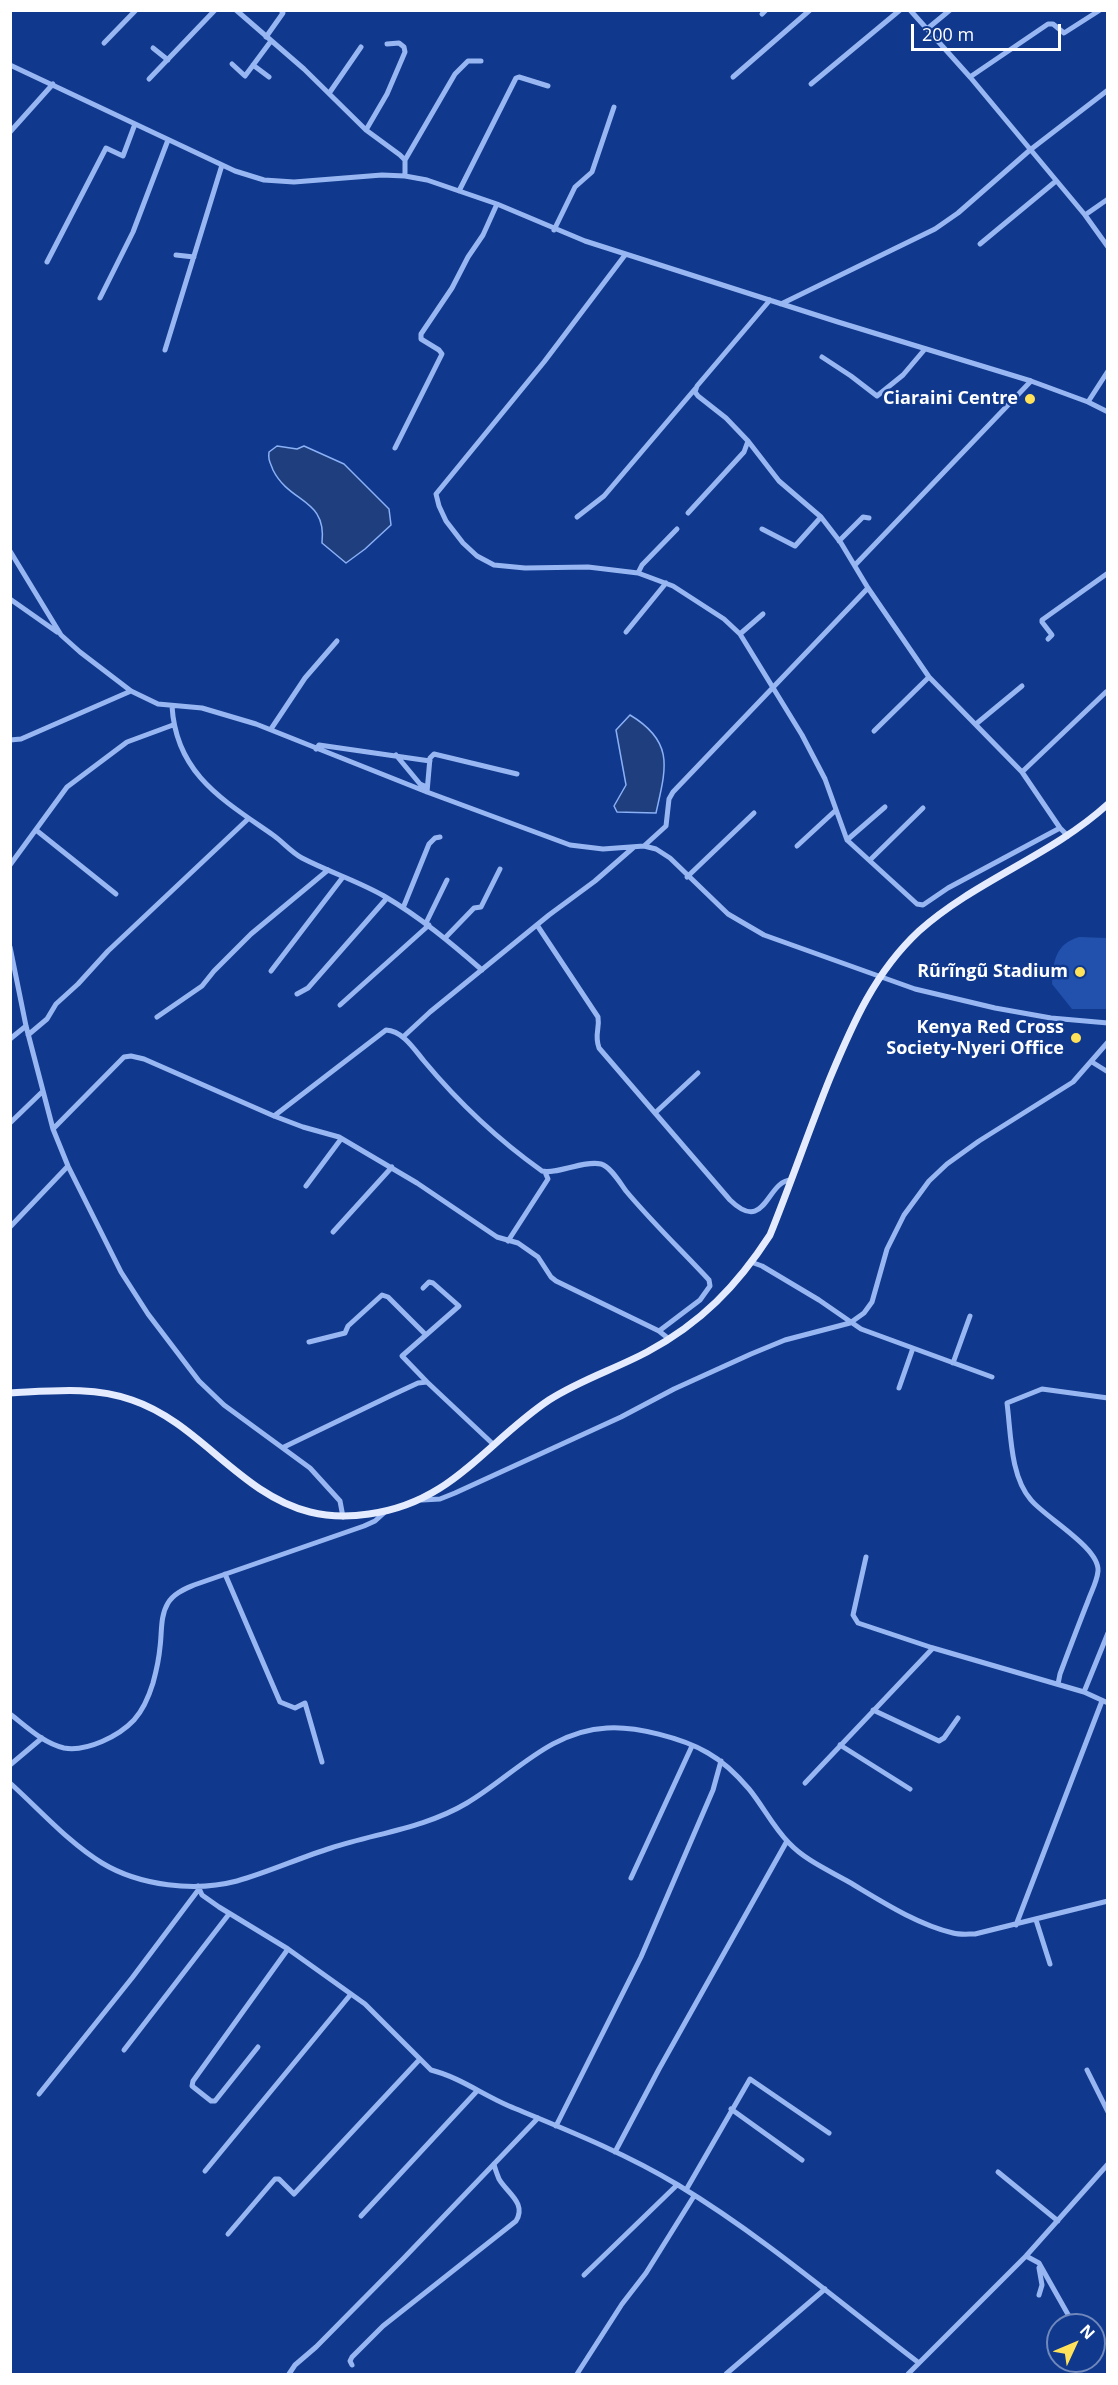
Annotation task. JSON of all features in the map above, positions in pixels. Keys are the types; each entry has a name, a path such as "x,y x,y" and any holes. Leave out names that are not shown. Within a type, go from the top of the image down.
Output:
{"main road":[{"path":"10,1392 90,1391 133,1400 171,1420 252,1485 272,1498 312,1513 343,1517 385,1512 422,1500 466,1471 522,1421 552,1399 669,1339 702,1316 751,1262 770,1235 846,1038 880,975 914,937 965,896 1068,836 1107,804"}],"street":[{"path":"104,43 136,10"},
{"path":"149,79 215,10"},
{"path":"236,10 330,92 366,130 405,160"},
{"path":"266,36 283,13 281,10"},
{"path":"733,77 810,10"},
{"path":"811,84 900,10"},
{"path":"910,10 970,77 1085,215 1107,247"},
{"path":"927,28 950,10"},
{"path":"970,77 1048,24 1053,24 1064,33 1100,10"},
{"path":"232,64 246,76 271,41"},
{"path":"366,130 387,94 405,52 405,47 399,43 387,44"},
{"path":"330,92 361,47"},
{"path":"153,48 168,60"},
{"path":"405,176 405,160 455,74 468,61 481,61"},
{"path":"10,65 222,165 255,177 294,182 382,175 427,180 497,204 554,230 625,255 1031,381 1088,402 1107,412"},
{"path":"253,65 269,77"},
{"path":"459,191 516,78 548,86"},
{"path":"10,132 53,84"},
{"path":"781,304 934,229 958,213 1030,150 1107,90"},
{"path":"554,230 576,187 592,172 614,107"},
{"path":"47,262 106,148 123,156 135,124"},
{"path":"100,298 133,232 168,140"},
{"path":"165,350 222,165"},
{"path":"980,244 1056,181"},
{"path":"1085,215 1107,199"},
{"path":"395,448 442,354 421,339 421,334 452,288 468,257 483,235 497,204"},
{"path":"176,255 194,257"},
{"path":"625,255 544,362 436,494 438,506 463,543 477,556 494,565 525,568 588,567 638,573 666,583 724,619 741,634 812,753 825,779 847,840 914,901 923,905 948,888 1060,828"},
{"path":"577,518 604,496 695,389 715,362 770,300"},
{"path":"822,357 878,396 903,375 925,349"},
{"path":"1088,402 1107,371"},
{"path":"855,565 1031,381"},
{"path":"695,389 698,396 726,418 748,441 779,481 821,517 929,677 1022,772 1060,828 1068,836"},
{"path":"688,513 744,452 748,441"},
{"path":"762,529 795,546 821,517"},
{"path":"839,541 863,517 869,518"},
{"path":"638,573 642,565 677,529"},
{"path":"10,551 61,634 69,643 131,691 158,704 202,708 271,729 316,749 570,845 603,849 644,846 656,849 728,914 764,935 915,989 995,1008 1051,1018 1107,1023"},
{"path":"1048,639 1052,635 1042,620 1107,573"},
{"path":"626,632 666,583"},
{"path":"644,846 666,826 669,799 673,792 868,588"},
{"path":"10,599 61,634"},
{"path":"741,634 763,614"},
{"path":"271,729 305,678 337,641"},
{"path":"874,731 929,677"},
{"path":"976,724 1022,686"},
{"path":"10,740 21,739 131,691"},
{"path":"1022,772 1106,692"},
{"path":"172,706 173,725 182,752 205,785 299,856 387,898 427,924 482,970"},
{"path":"10,865 76,779 127,742 173,725"},
{"path":"316,749 318,745 430,761"},
{"path":"427,790 430,761 434,754 517,774"},
{"path":"396,755 427,790"},
{"path":"847,840 885,807"},
{"path":"870,860 923,808"},
{"path":"797,846 836,810"},
{"path":"687,877 754,813"},
{"path":"28,1035 47,1019 56,1004 108,951 248,819"},
{"path":"36,831 116,894"},
{"path":"403,908 429,844 435,838 440,837"},
{"path":"403,1037 634,847"},
{"path":"445,938 474,908 481,907 500,869"},
{"path":"157,1017 202,986 251,934 328,870"},
{"path":"271,971 343,877"},
{"path":"340,1005 427,924 447,880"},
{"path":"297,994 308,988 387,898"},
{"path":"537,925 598,1017 599,1024 596,1034 600,1048 730,1200 743,1210 755,1210 763,1207 778,1184 791,1180"},
{"path":"10,947 28,1035 53,1129 68,1166 122,1272 148,1314 214,1396 310,1468 340,1501 343,1517"},
{"path":"10,1039 26,1026"},
{"path":"274,1116 386,1030 403,1037 471,1114 508,1146 545,1172 548,1179 508,1241"},
{"path":"422,1500 440,1499 455,1493 611,1422 751,1354 785,1340 850,1323 872,1302 887,1249 904,1215 929,1180 979,1141 1066,1087 1092,1062 1107,1041"},
{"path":"53,1129 124,1057 144,1059 274,1116 341,1138 392,1167 503,1241 518,1243 538,1257 556,1281 659,1331 669,1339"},
{"path":"1092,1062 1107,1072"},
{"path":"655,1113 698,1073"},
{"path":"10,1123 42,1092"},
{"path":"306,1186 341,1138"},
{"path":"545,1172 595,1164 605,1166 709,1280 710,1286 700,1300 659,1331"},
{"path":"10,1227 68,1166"},
{"path":"333,1232 392,1167"},
{"path":"751,1262 762,1266 819,1300 861,1329 992,1377"},
{"path":"423,1288 429,1282 433,1282 459,1306 402,1356 494,1445"},
{"path":"309,1342 345,1333 348,1326 382,1295 388,1297 426,1335"},
{"path":"953,1363 970,1316"},
{"path":"899,1388 913,1348"},
{"path":"284,1447 418,1383 427,1382"},
{"path":"1058,1684 1094,1586 1098,1568 1095,1557 1087,1547 1041,1510 1023,1489 1017,1471 1006,1403 1042,1389 1107,1398"},
{"path":"10,1714 42,1738 66,1748 82,1748 108,1738 134,1720 145,1704 153,1684 160,1649 163,1615 168,1602 177,1593 364,1526 375,1521 385,1512"},
{"path":"866,1557 853,1615 855,1620 933,1648 1084,1692 1105,1702 1016,1925"},
{"path":"225,1574 279,1702 295,1708 305,1703 322,1762"},
{"path":"1084,1692 1107,1633"},
{"path":"805,1783 933,1648"},
{"path":"873,1710 939,1741 944,1738 958,1718"},
{"path":"10,1783 80,1847 102,1863 141,1878 199,1888 236,1881 331,1848 442,1817 472,1800 540,1750 591,1730 622,1728 647,1732 706,1751 721,1761 752,1792 787,1841 816,1863 884,1903 935,1928 956,1934 975,1934 1107,1901"},
{"path":"10,1765 42,1738"},
{"path":"840,1745 910,1790"},
{"path":"631,1878 692,1746"},
{"path":"556,2126 641,1957 712,1790 721,1761"},
{"path":"615,2152 658,2069 787,1841"},
{"path":"199,1888 205,1898 288,1949 365,2004 431,2070 443,2073 477,2091 615,2152 686,2190 729,2218 920,2363"},
{"path":"39,2094 132,1978 199,1888"},
{"path":"124,2050 230,1914"},
{"path":"1036,1920 1050,1964"},
{"path":"258,2047 215,2101 211,2101 192,2086 192,2082 288,1949"},
{"path":"205,2170 351,1994"},
{"path":"228,2234 275,2179 279,2179 294,2194 420,2059"},
{"path":"1087,2070 1107,2112"},
{"path":"686,2190 750,2079 830,2133"},
{"path":"361,2216 477,2091"},
{"path":"731,2109 802,2160"},
{"path":"290,2374 295,2366 538,2118"},
{"path":"352,2365 350,2361 352,2357 383,2326 516,2221 520,2214 519,2207 499,2180 494,2164"},
{"path":"909,2374 1026,2256 1107,2164"},
{"path":"998,2172 1058,2221"},
{"path":"584,2275 677,2185"},
{"path":"577,2374 694,2196"},
{"path":"1026,2256 1039,2263 1068,2313"},
{"path":"1034,2259 1042,2277 1039,2295"},
{"path":"726,2374 825,2289"}],"shaded area":[{"path":"277,446 297,449 304,446 344,464 389,509 391,525 346,563 322,543 322,528 319,517 313,509 280,481 273,470 269,452"},
{"path":"630,715 654,735 661,746 664,757 656,813 617,812 614,806 626,785 616,730"},
{"name":"Rũrĩngũ Stadium","path":"1079,937 1107,938 1107,1009 1072,1009 1052,984 1053,968 1060,949"}],"place":[{"name":"Ciaraini Centre","path":"1030,399"},
{"name":"Rũrĩngũ Stadium","path":"1080,972"},
{"name":"Kenya Red Cross Society-Nyeri Office","path":"1076,1038"}]}
